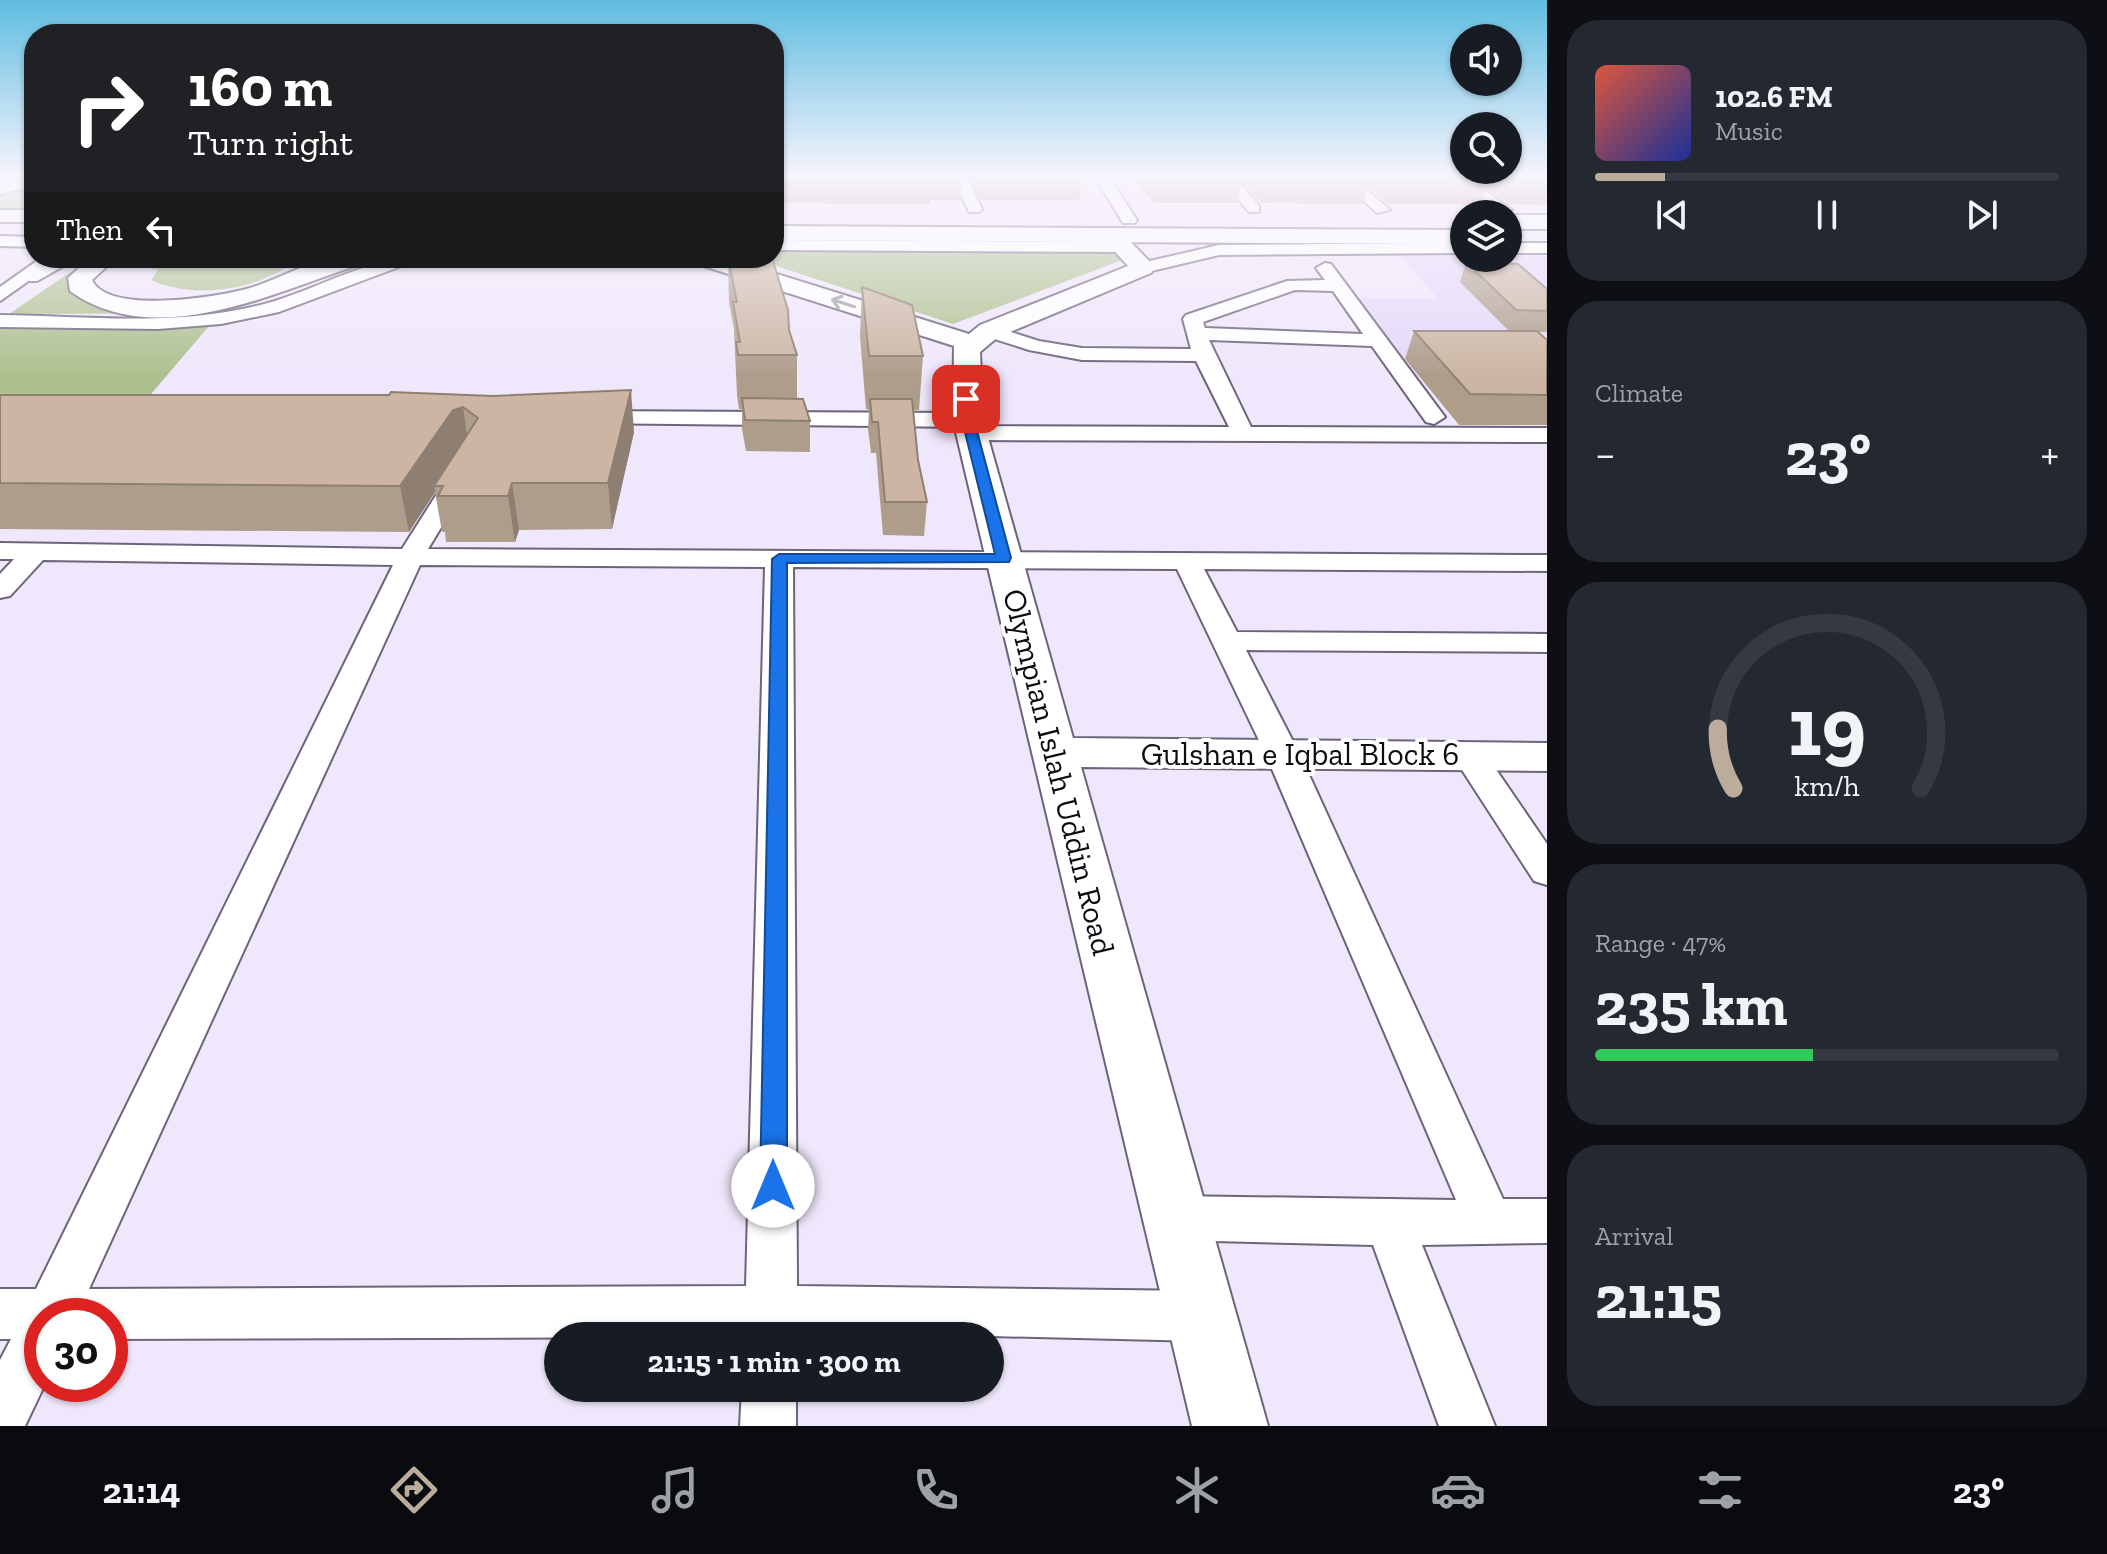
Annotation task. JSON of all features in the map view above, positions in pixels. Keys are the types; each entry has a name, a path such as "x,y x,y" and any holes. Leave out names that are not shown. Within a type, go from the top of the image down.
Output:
{"main road":[{"path":"737,268 980,337 1143,268 1127,244"},
{"path":"28,276 70,268"},
{"path":"93,268 79,286 87,294 118,304 167,307 254,295 328,268"},
{"path":"98,268 102,286 118,297 154,301 205,300 247,292 286,277 298,268"},
{"name":"Olympian Islah Uddin Road","path":"980,337 963,356 970,426 1230,1426"},
{"name":"Gulshan e Iqbal Block 6","path":"1054,752 1547,757"}],"street":[{"path":"784,245 820,244"},
{"path":"1143,268 1219,250 1450,248"},
{"path":"1522,248 1547,248"},
{"path":"1312,249 1374,340 1434,417"},
{"path":"0,296 39,268"},
{"path":"0,321 179,321 237,316 276,308 373,268"},
{"path":"1243,433 1199,345 1191,322 1293,285 1338,286"},
{"path":"980,337 1082,354 1199,345 1374,340"},
{"path":"569,418 1243,433 1547,435"},
{"path":"59,1298 410,557 470,460"},
{"path":"0,551 410,557 1004,558 1543,567"},
{"path":"0,590 36,551"},
{"path":"772,1322 779,559"},
{"path":"1186,560 1283,755 1488,1219"},
{"path":"1225,641 1547,643"},
{"path":"1470,756 1547,872"},
{"path":"1174,1218 1389,1223 1488,1219 1547,1221"},
{"path":"1389,1223 1467,1426"},
{"path":"0,1314 24,1315"},
{"path":"879,1322 1201,1316"},
{"path":"128,1317 592,1322"},
{"path":"0,1417 24,1369"},
{"path":"768,1426 769,1402"}],"shaded area":[{"path":"1398,254 1450,254 1450,272 1522,272 1522,256 1547,255 1547,378 1527,359 1405,359 1356,298 1438,299"}],"green space":[{"path":"784,250 1127,253 1130,257 953,324 782,268"},
{"path":"76,268 86,268 73,292 87,303 104,308 240,304 205,313 9,314"},
{"path":"150,268 284,268 262,280 224,289 204,290 167,286 151,280 158,270"},
{"path":"0,325 209,326 140,407 0,407"}],"building":[{"path":"1522,267 1547,289 1547,311 1516,310 1476,272 1522,272"},
{"path":"730,268 775,268 797,355 738,355 736,342 740,342 733,302 737,302"},
{"path":"862,287 912,305 923,356 869,356"},
{"path":"1414,331 1537,331 1547,340 1547,395 1470,394"},
{"path":"631,390 608,483 512,483 508,496 438,496 443,486 434,486 478,418 463,407 453,410 400,486 0,483 0,395 389,395 391,392 493,396"},
{"path":"742,398 803,399 810,421 745,420"},
{"path":"870,399 912,399 918,460 927,502 885,502 878,422 872,422"}],"route":[{"path":"773,1186 779,559 1004,558 968,420 966,399"}]}
